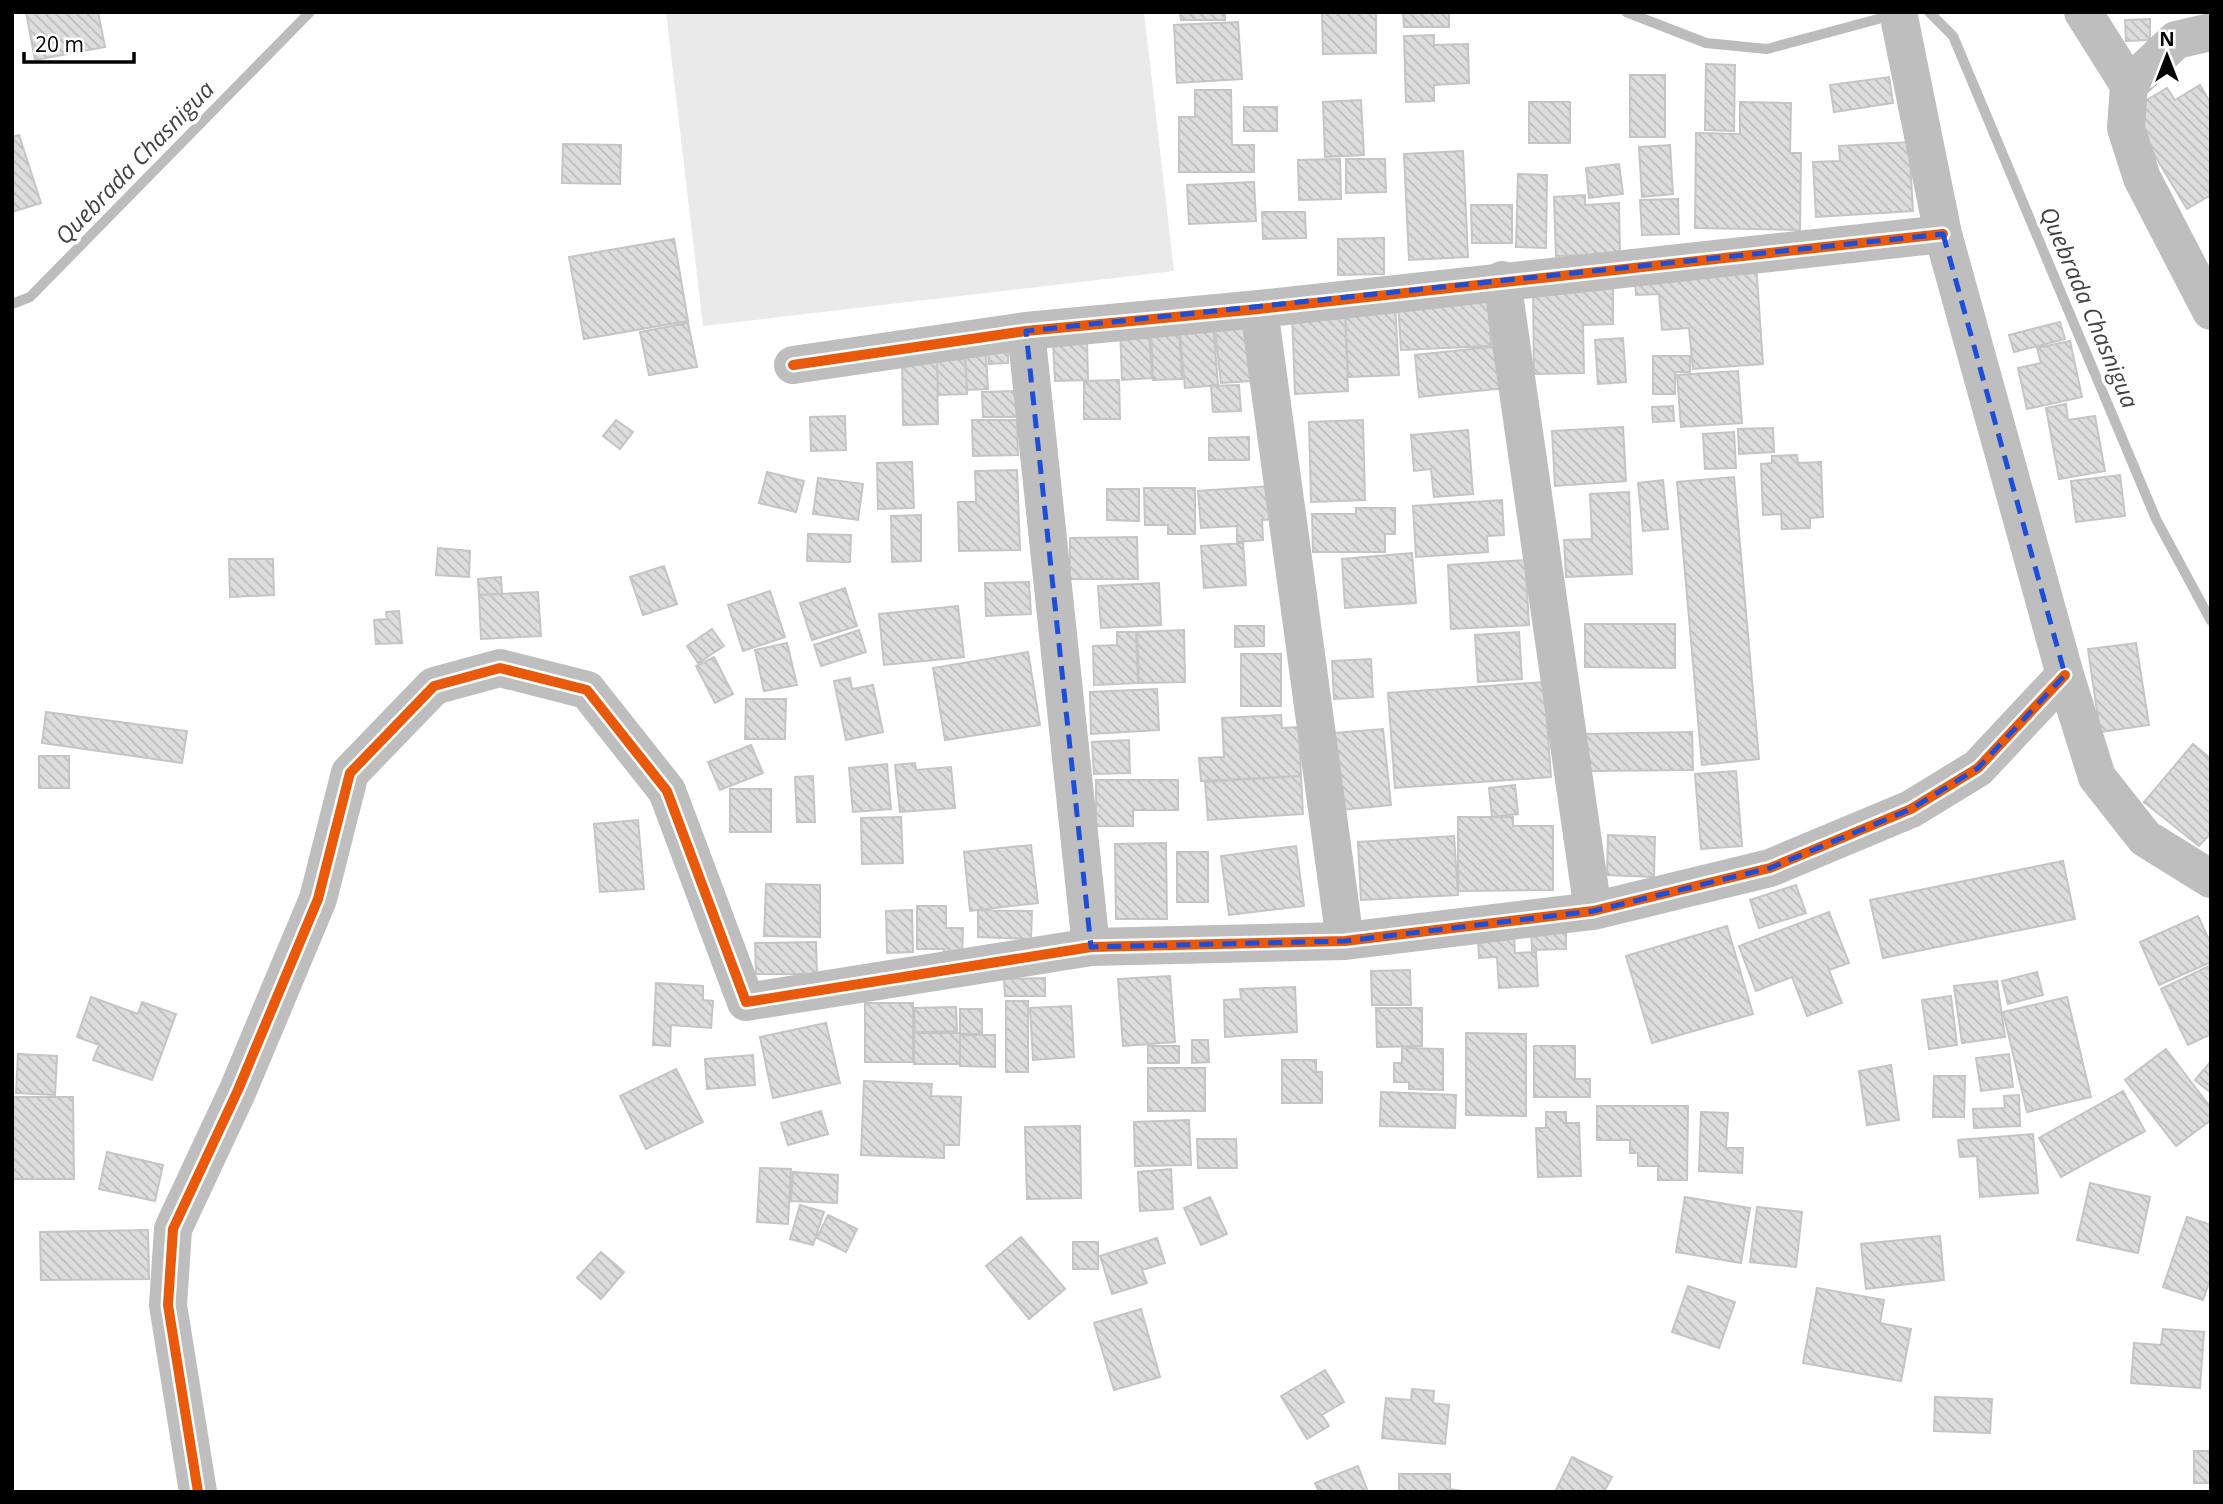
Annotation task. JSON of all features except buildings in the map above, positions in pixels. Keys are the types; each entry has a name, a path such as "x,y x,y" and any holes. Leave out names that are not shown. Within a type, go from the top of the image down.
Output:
{"street":[{"path":"2082,12 2129,85 2126,128 2142,178 2211,311"},
{"path":"1901,29 1943,234 2065,676 2097,777 2145,838 2211,879"},
{"path":"2129,85 2176,40 2211,32"},
{"path":"793,365 1026,331 1259,309 1502,280 1943,234"},
{"path":"1502,280 1593,911"},
{"path":"1259,309 1345,941"},
{"path":"1026,331 1091,947"},
{"path":"198,1492 168,1305 173,1230 238,1090 318,899 350,773 434,686 500,668 587,690 667,791 746,1002 1091,947 1345,941 1593,911 1770,868 1911,809 1978,768 2065,676"}],"highlighted area":[{"path":"1943,234 2065,675 1978,768 1911,809 1770,868 1593,911 1345,941 1091,947 1026,331"}],"shaded area":[{"path":"666,12 1144,12 1174,271 703,326"}],"waterway":[{"name":"Quebrada Chasnigua","path":"12,304 30,297 310,12"},
{"name":"Quebrada Chasnigua","path":"1626,12 1706,43 1767,49 1893,15"},
{"name":"Quebrada Chasnigua","path":"1929,12 1953,36 2156,519 2211,621"}],"cycle path":[{"path":"793,365 1026,331 1259,309 1943,234"},
{"path":"198,1492 168,1305 173,1229 238,1090 318,899 350,773 434,686 500,668 587,690 667,791 746,1002 1091,947 1345,941 1593,911 1770,868 1911,809 1978,768 2065,675"}]}
